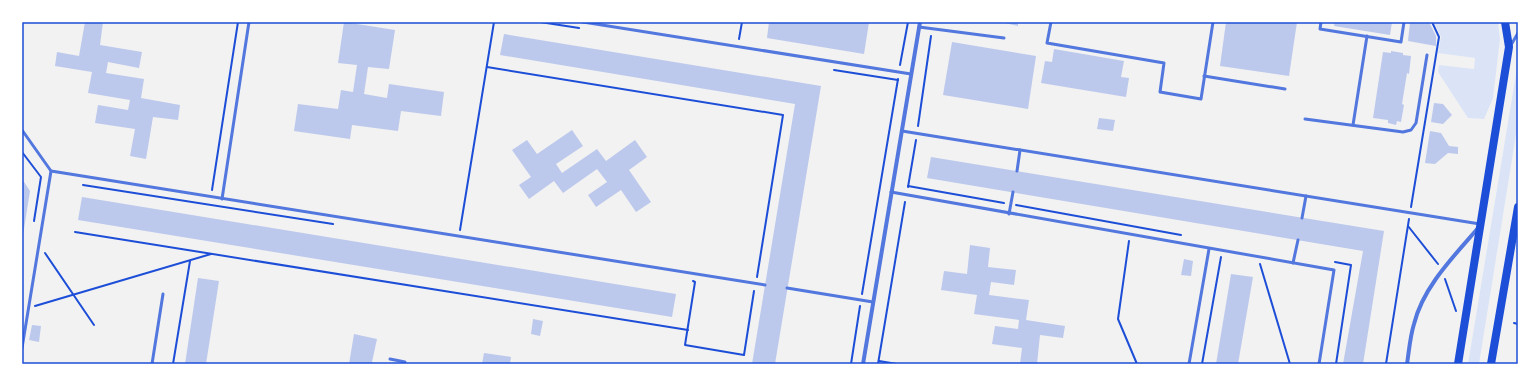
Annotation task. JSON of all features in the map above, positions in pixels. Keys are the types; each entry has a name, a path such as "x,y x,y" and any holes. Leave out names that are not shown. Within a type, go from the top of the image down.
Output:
{"main road":[{"path":"1458,364 1482,224 1509,47 1505,22"},
{"path":"1491,364 1516,231 1518,207"}],"street":[{"path":"862,364 920,24"},
{"path":"1407,364 1414,324 1424,299 1442,270 1482,224"}],"lane":[{"path":"222,198 249,22"},
{"path":"583,22 911,74"},
{"path":"1051,22 1047,43 1164,63 1160,92 1201,99 1213,22"},
{"path":"1321,22 1320,29 1401,42 1404,22"},
{"path":"920,24 1004,38"},
{"path":"1509,47 1518,33"},
{"path":"1353,125 1367,36"},
{"path":"1305,119 1403,132 1411,130 1416,123 1427,55"},
{"path":"1204,76 1285,89"},
{"path":"22,130 51,170 210,197 765,285"},
{"path":"902,130 1482,224"},
{"path":"1017,171 1020,150"},
{"path":"22,348 51,170"},
{"path":"891,192 1009,214 1334,270 1319,364"},
{"path":"1009,214 1013,192"},
{"path":"1302,218 1306,196"},
{"path":"1293,263 1298,240"},
{"path":"1189,364 1209,249"},
{"path":"787,288 873,302"},
{"path":"152,364 163,294"},
{"path":"390,359 405,362 405,364"}],"path":[{"path":"209,205 238,22"},
{"path":"458,236 494,22"},
{"path":"739,41 742,22"},
{"path":"851,364 908,22"},
{"path":"1386,364 1439,37 1432,22"},
{"path":"487,67 783,115 744,354 685,344 695,282"},
{"path":"22,152 41,177 34,221"},
{"path":"1131,226 1118,319 1137,364"},
{"path":"75,232 688,330"},
{"path":"42,249 94,325"},
{"path":"1202,364 1222,251"},
{"path":"29,308 212,254"},
{"path":"1257,257 1290,364"},
{"path":"173,364 190,261"},
{"path":"1514,323 1518,324"},
{"path":"878,361 897,364"}],"shaded area":[{"path":"1434,22 1498,22 1500,39 1493,98 1484,119 1468,118 1438,72 1439,65 1474,69 1475,58 1438,53 1441,37"},
{"path":"1518,62 1518,122 1479,364 1468,364"}],"building":[{"path":"85,22 103,22 100,45 142,52 139,68 108,62 106,73 144,79 141,98 180,105 178,120 153,117 146,159 130,156 135,129 95,123 98,105 128,110 130,100 88,93 92,72 55,66 57,52 79,56"},
{"path":"344,22 395,30 389,69 368,67 364,94 387,98 389,84 444,92 441,116 401,111 398,131 352,125 350,139 294,131 298,104 338,109 341,90 353,92 357,65 338,63"},
{"path":"769,22 869,22 864,54 767,38"},
{"path":"1000,22 1018,22 1018,26"},
{"path":"1226,22 1297,22 1289,76 1220,66"},
{"path":"1335,22 1392,22 1390,35 1334,26"},
{"path":"1410,22 1429,22 1436,36 1436,46 1408,41"},
{"path":"504,34 821,86 775,364 752,364 795,104 500,55"},
{"path":"952,42 1036,56 1028,109 943,95"},
{"path":"1054,49 1124,61 1121,77 1129,78 1126,97 1041,83 1045,61 1052,62"},
{"path":"1391,51 1411,56 1409,74 1407,73 1402,104 1404,105 1401,122 1397,121 1396,125 1388,123 1388,120 1373,118 1383,52 1391,53"},
{"path":"1434,103 1443,104 1452,115 1443,124 1431,122"},
{"path":"1099,118 1115,120 1113,131 1097,129"},
{"path":"572,130 583,146 556,164 562,173 597,149 606,161 635,140 647,157 629,170 651,202 636,212 621,190 596,207 588,195 607,182 597,169 563,193 554,181 529,199 519,185 531,177 512,150 527,140 537,154"},
{"path":"1430,131 1441,133 1449,146 1458,147 1458,154 1448,153 1435,164 1425,163"},
{"path":"931,157 1384,231 1363,364 1343,364 1363,251 927,178"},
{"path":"22,179 30,191 23,235 22,235"},
{"path":"82,197 676,294 672,317 78,220"},
{"path":"970,245 990,248 988,267 1016,270 1014,285 991,282 989,295 1029,300 1026,320 1065,326 1063,338 1040,335 1037,364 1020,364 1022,348 992,344 995,326 1018,329 1019,320 974,314 977,295 941,290 944,271 967,274"},
{"path":"1184,259 1193,261 1191,276 1181,275"},
{"path":"1231,274 1253,277 1238,364 1216,364"},
{"path":"198,278 219,281 206,364 185,364"},
{"path":"533,319 543,321 540,336 531,334"},
{"path":"32,325 41,326 39,342 29,340"},
{"path":"354,334 377,339 372,362 378,364 349,364"},
{"path":"484,353 511,357 510,364 482,364"}]}
